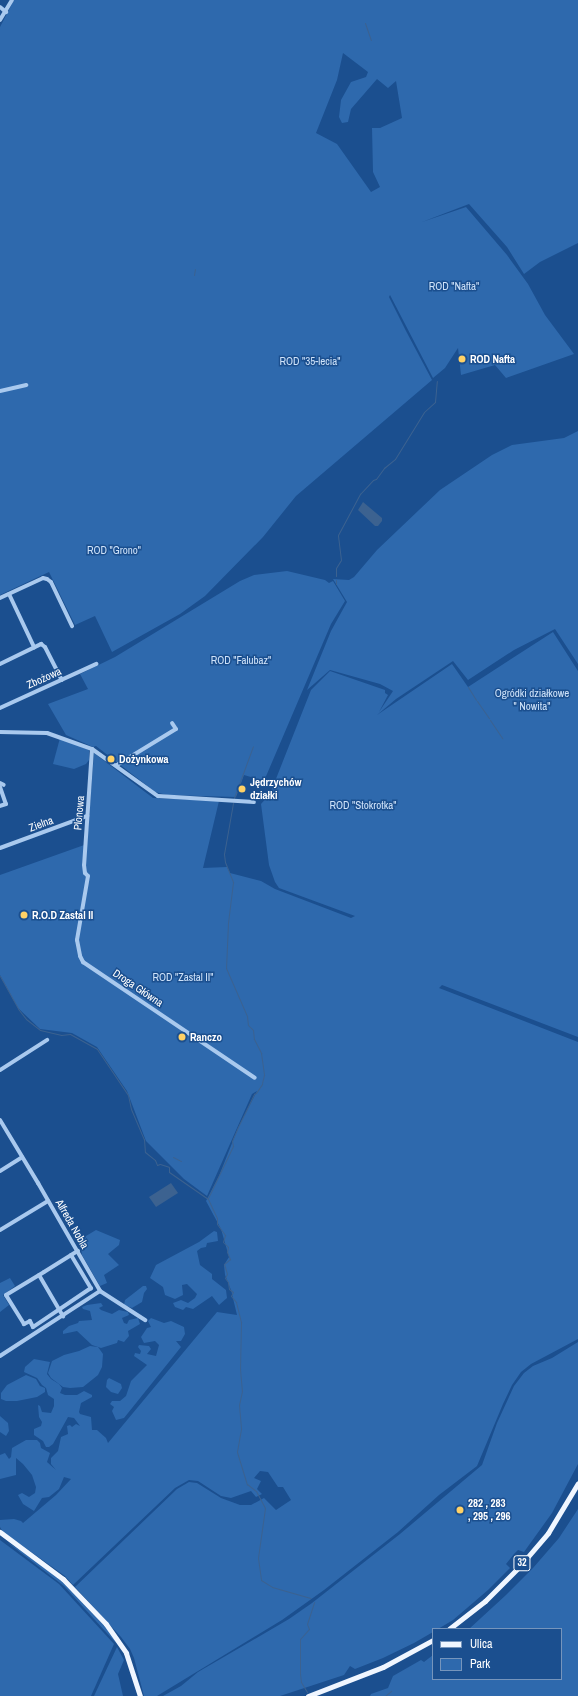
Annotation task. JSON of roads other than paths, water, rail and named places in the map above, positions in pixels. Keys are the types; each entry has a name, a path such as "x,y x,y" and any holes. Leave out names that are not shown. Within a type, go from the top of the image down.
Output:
{"main road":[{"name":"32","path":"450,1628 485,1601 519,1567 548,1532 578,1483"},
{"path":"0,1532 7,1539 63,1579 106,1624 126,1653 140,1696"},
{"path":"308,1696 383,1667 432,1641"}],"street":[{"path":"0,20 12,0"},
{"path":"0,7 6,12"},
{"path":"0,390 26,385"},
{"path":"0,598 43,578 51,582 72,626"},
{"path":"9,594 34,647"},
{"path":"0,664 41,644 45,647 62,680"},
{"name":"Zbożowa","path":"0,708 96,664"},
{"path":"117,766 176,729 172,723"},
{"path":"0,732 47,732 92,749 158,796 254,802"},
{"name":"Plonowa","path":"88,876 85,873 84,865 92,749"},
{"path":"0,806 6,804 1,785"},
{"name":"Zielna","path":"0,848 87,816"},
{"name":"Droga Główna","path":"88,876 77,940 77,949 83,962 255,1078"},
{"path":"0,1070 47,1040"},
{"name":"Alfreda Nobla","path":"1,1124 78,1251 100,1291 145,1320"},
{"path":"0,1171 22,1158"},
{"path":"0,1230 48,1201"},
{"path":"71,1255 91,1288 33,1327 30,1321 24,1324 6,1295 71,1255 78,1251"},
{"path":"39,1275 63,1316"},
{"path":"0,1356 100,1291"}],"waterway":[{"path":"365,23 371,40"},
{"path":"194,275 195,269"},
{"path":"336,576 336,568 341,560 338,535 360,494 373,480 376,479 384,468 395,459 424,412 435,402 437,381"},
{"path":"468,687 476,700"},
{"path":"477,701 489,718"},
{"path":"490,720 502,738"},
{"path":"234,798 253,746"},
{"path":"233,803 224,854 225,862 233,882 228,923 226,968 247,1016 248,1025 253,1030 254,1039 261,1053 264,1075 262,1083"},
{"path":"0,976 19,1010 26,1019 40,1030 61,1035 70,1034 97,1049 128,1095 131,1109 144,1139 145,1152 155,1160 157,1165 160,1164 169,1167 169,1172 208,1199 217,1218 217,1224 225,1235 223,1242 228,1247 227,1252 230,1259 224,1264 227,1274 225,1278 228,1282 229,1289 233,1292 231,1296 236,1302 241,1322 240,1369 242,1391 239,1405 241,1429 237,1452 247,1484 256,1491 265,1508 258,1558 261,1580 272,1587 310,1598"},
{"path":"208,1198 233,1146 232,1141 238,1127 254,1094 262,1084"},
{"path":"173,1157 181,1161"},
{"path":"307,1692 301,1682 300,1639 309,1629 307,1624 314,1602"},
{"path":"385,1696 391,1691"}],"place":[{"name":"ROD Nafta","path":"462,359"},
{"name":"Dożynkowa","path":"111,759"},
{"name":"Jędrzychów działki","path":"242,789"},
{"name":"R.O.D Zastal II","path":"24,915"},
{"name":"Ranczo","path":"182,1037"},
{"name":"282 , 283 , 295 , 296","path":"460,1510"}],"park label":[{"name":"ROD \"Nafta\"","path":"454,286"},
{"name":"ROD \"35-lecia\"","path":"310,361"},
{"name":"ROD \"Grono\"","path":"114,550"},
{"name":"ROD \"Falubaz\"","path":"241,660"},
{"name":"Ogródki działkowe \" Nowita\"","path":"532,700"},
{"name":"ROD \"Stokrotka\"","path":"363,805"},
{"name":"ROD \"Zastal II\"","path":"183,977"}]}
